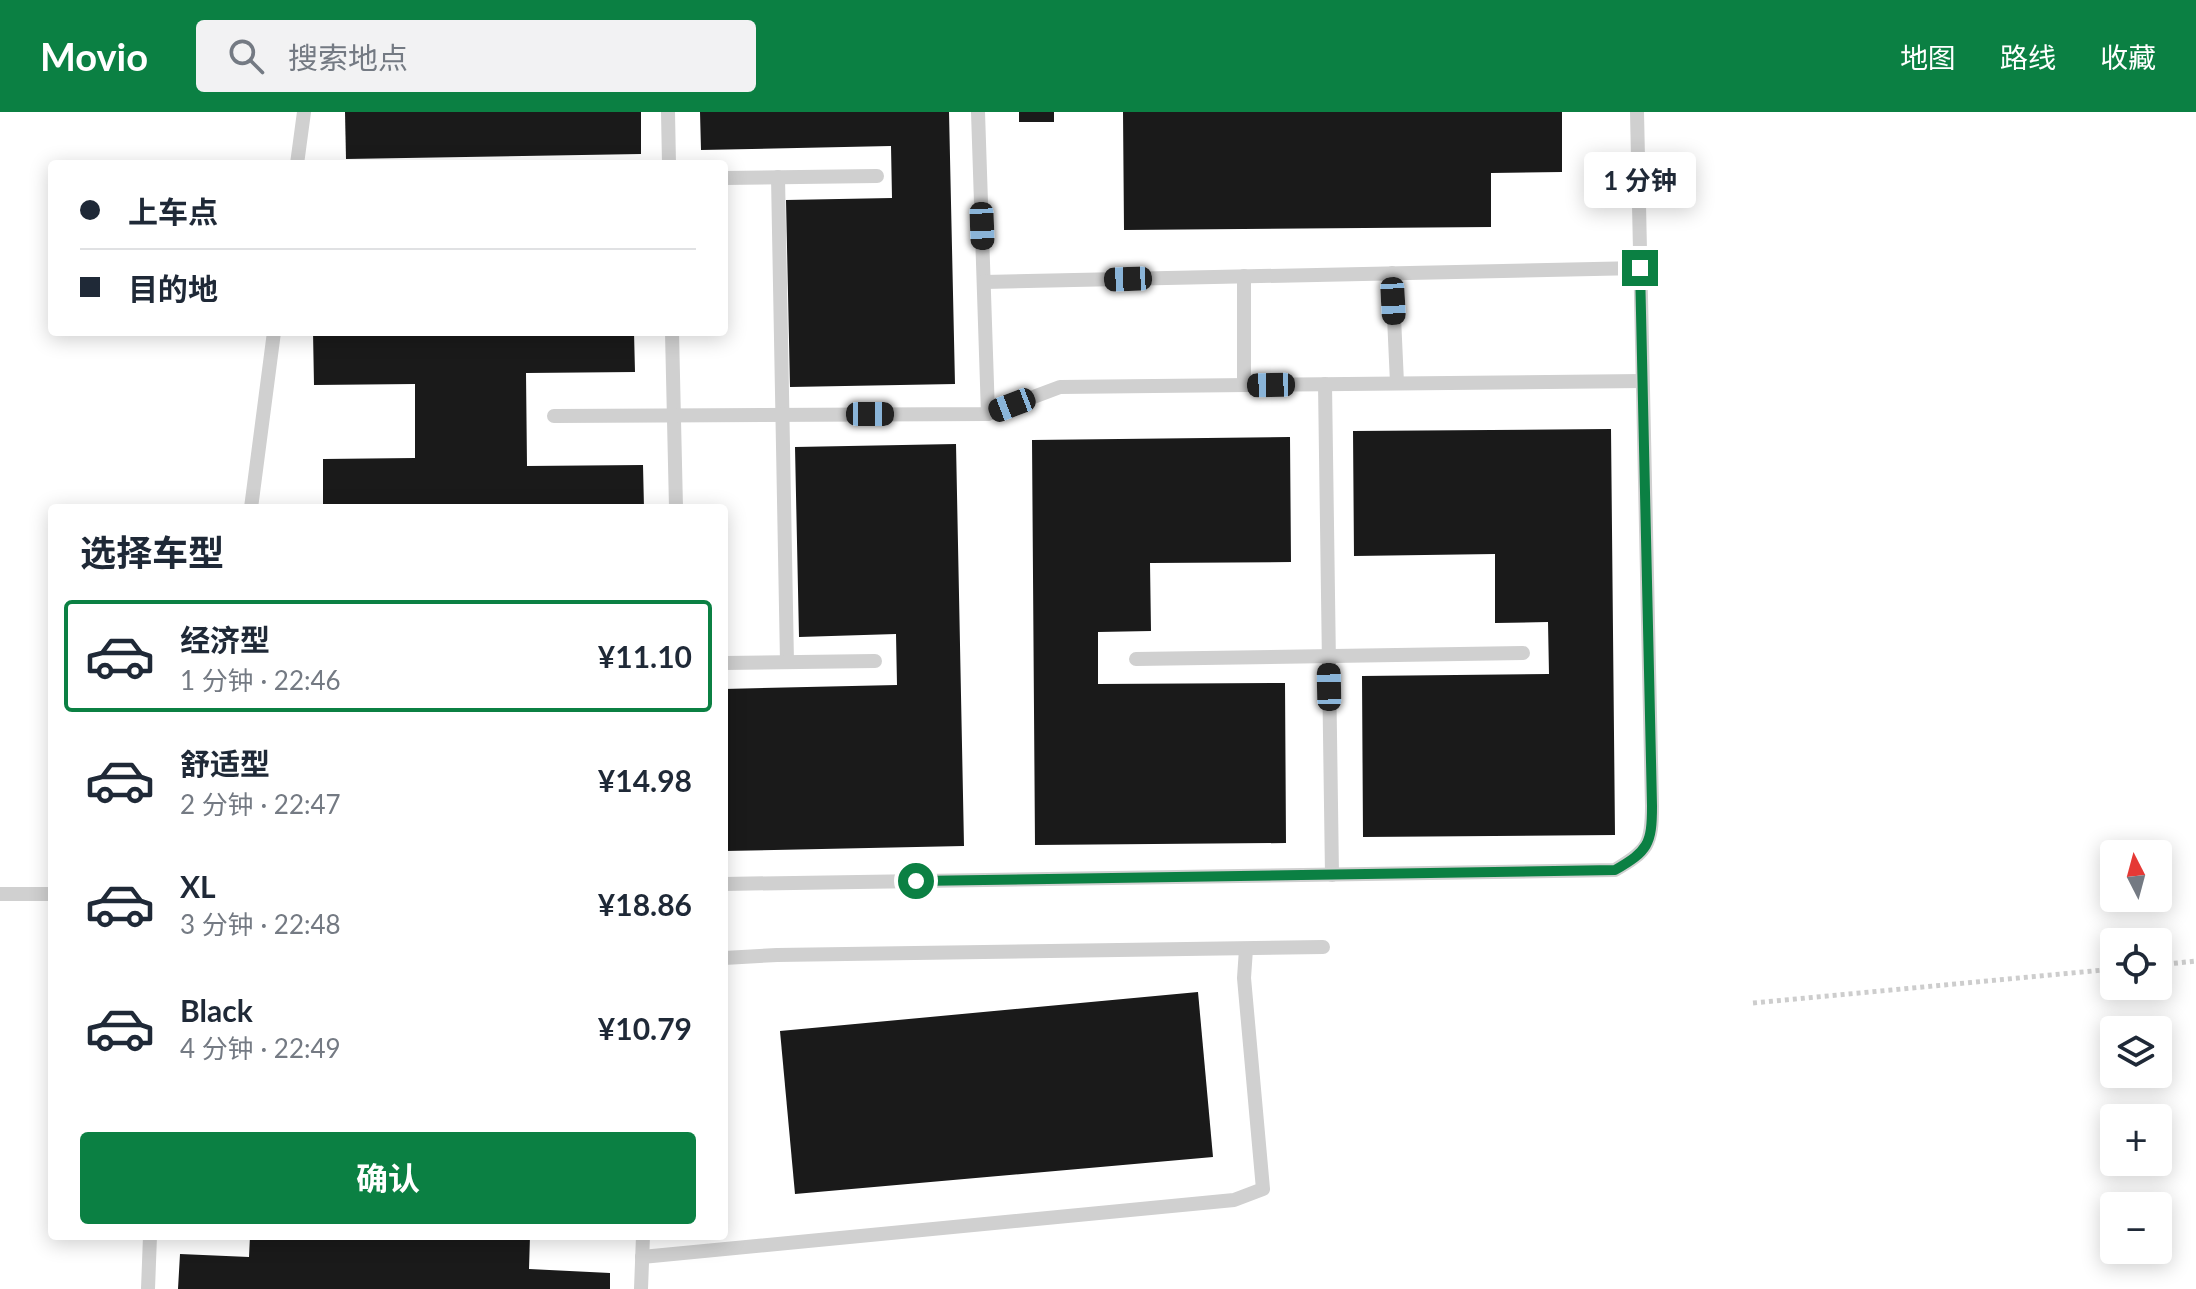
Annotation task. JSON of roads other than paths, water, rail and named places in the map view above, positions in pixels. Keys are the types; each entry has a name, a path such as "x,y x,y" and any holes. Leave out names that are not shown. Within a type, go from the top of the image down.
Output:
{"lane":[{"path":"298,160 304,112"},
{"path":"668,112 669,160"},
{"path":"978,112 988,414"},
{"path":"728,884 1615,870 1641,855 1652,827 1652,806 1637,112"},
{"path":"728,178 877,176"},
{"path":"778,177 787,662"},
{"path":"984,282 1640,268"},
{"path":"1392,273 1397,383"},
{"path":"1244,276 1244,385"},
{"path":"252,504 273,336"},
{"path":"672,336 676,504"},
{"path":"554,416 988,414 1060,387 1642,381"},
{"path":"1325,384 1332,875"},
{"path":"1136,659 1523,653"},
{"path":"728,663 875,661"},
{"path":"0,894 48,894"},
{"path":"728,958 1323,947"},
{"path":"642,1257 1234,1200 1263,1189 1244,978 1246,949"},
{"path":"148,1289 150,1240"},
{"path":"641,1289 643,1240"}]}
